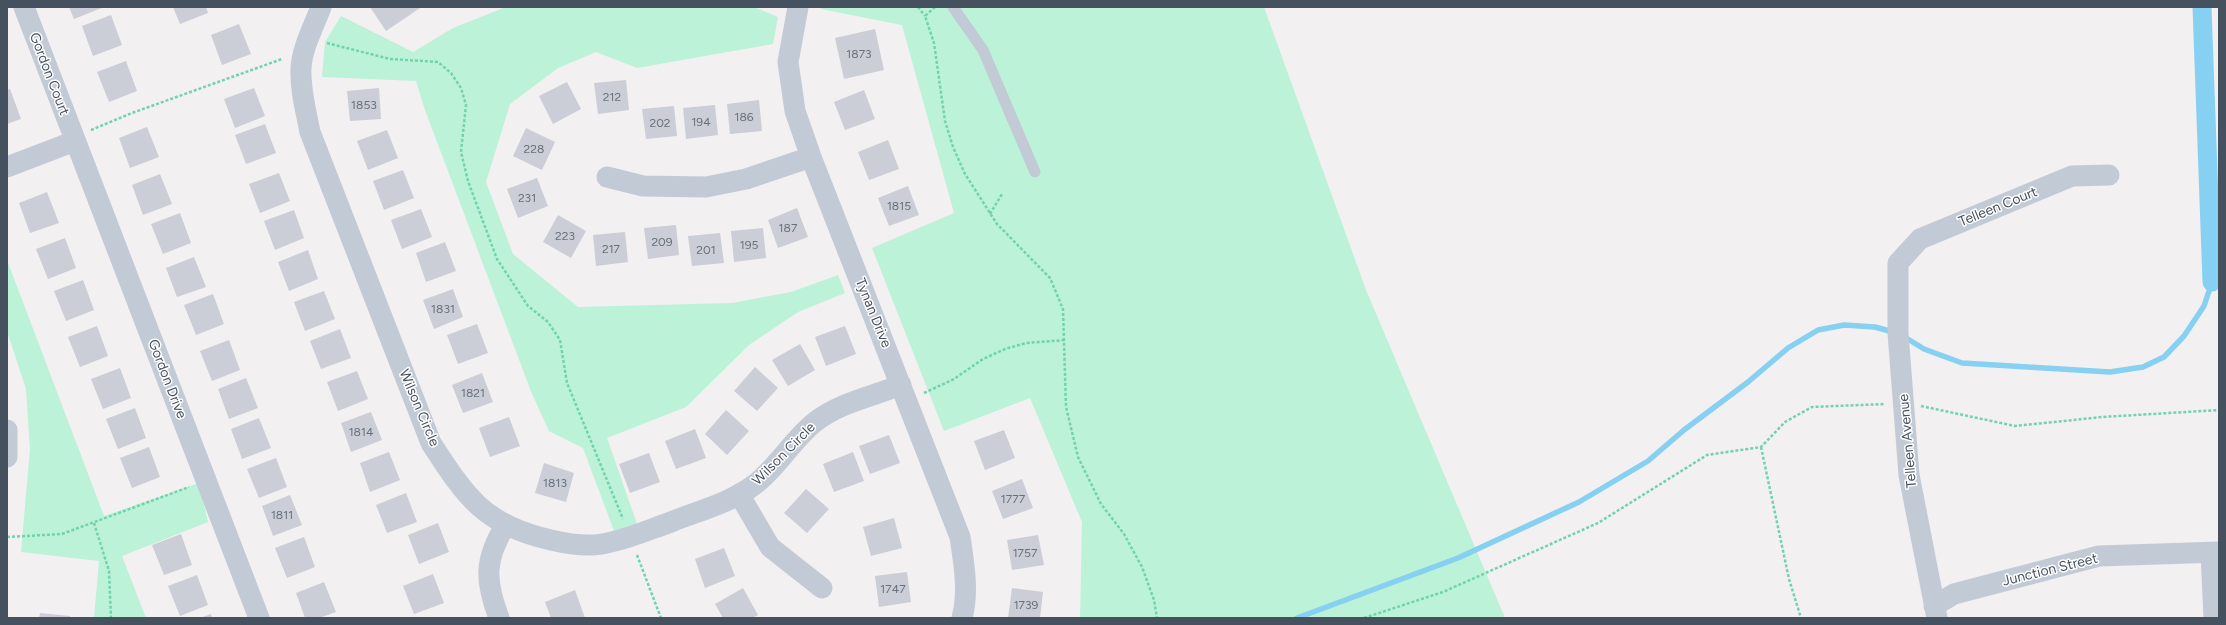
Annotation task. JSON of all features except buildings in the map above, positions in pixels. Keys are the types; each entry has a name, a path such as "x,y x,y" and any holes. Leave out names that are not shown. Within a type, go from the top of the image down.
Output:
{"street":[{"name":"Gordon Court","path":"24,7 82,136"},
{"name":"Wilson Circle","path":"321,7 305,49 301,67 303,94 310,132 431,443 460,487 482,510 506,526 533,536 572,545 600,544 630,537 720,503 754,486 771,470 815,422 845,406 901,385"},
{"name":"Tynan Drive","path":"798,7 788,62 795,111 811,158 960,537 966,573 965,609 962,618"},
{"path":"7,167 82,136"},
{"name":"Gordon Drive","path":"82,136 206,480 259,618"},
{"path":"607,177 643,186 706,186 746,179 811,158"},
{"name":"Telleen Court","path":"1898,263 1920,239 2072,176 2109,175"},
{"name":"Telleen Avenue","path":"1898,263 1898,333 1905,403 1909,475 1936,612"},
{"path":"7,430 7,457"},
{"path":"739,494 770,547 822,588"},
{"path":"499,618 490,594 488,570 492,552 506,526"},
{"path":"2214,618 2215,552"},
{"name":"Junction Street","path":"1936,612 1954,594 2099,556 2215,552"}],"lane":[{"path":"953,7 984,50 1035,172"}],"path":[{"path":"918,7 925,16 934,43 945,121 953,148 964,174 997,224 1050,278 1063,309 1066,407 1078,457 1101,504 1124,534 1142,567 1154,600 1157,618"},
{"path":"925,16 936,7"},
{"path":"322,41 390,59 438,62 451,73 461,88 466,105 461,152 468,181 494,252 528,306 548,322 560,340 567,383 624,522"},
{"path":"82,136 132,113 287,57"},
{"path":"990,214 1002,194"},
{"path":"924,393 954,379 983,359 1005,350 1026,343 1065,340"},
{"path":"1364,618 1442,592 1598,523 1707,455 1761,447 1785,422 1812,407 1905,403 1933,407 2015,426 2102,417 2219,410"},
{"path":"1761,447 1789,579 1801,618"},
{"path":"7,537 62,534 206,480"},
{"path":"94,523 109,571 112,618"},
{"path":"636,552 661,618"}],"green space":[{"path":"506,7 754,7 778,17 773,44 637,68 596,52 558,68 510,104 486,182 513,254 578,307 732,303 791,292 838,275 845,293 798,312 749,345 686,407 607,438 637,524 614,531 583,448 549,431 532,394 425,110 416,81 322,77 325,42 341,16 413,52 453,28"},
{"path":"822,7 1264,7 1366,290 1505,618 1080,618 1082,522 1030,398 944,431 872,248 954,213 902,25 821,9"},
{"path":"7,260 104,516 199,483 208,522 122,556 146,618 94,618 99,561 21,552 30,449 26,389 7,331"}],"waterway":[{"path":"2202,7 2212,282"},
{"path":"1903,336 1924,349 1962,363 2110,372 2143,367 2164,357 2184,336 2204,306 2212,282"},
{"path":"1297,618 1458,558 1579,502 1648,461 1684,430 1748,382 1788,348 1818,330 1844,325 1875,327 1893,332"}]}
